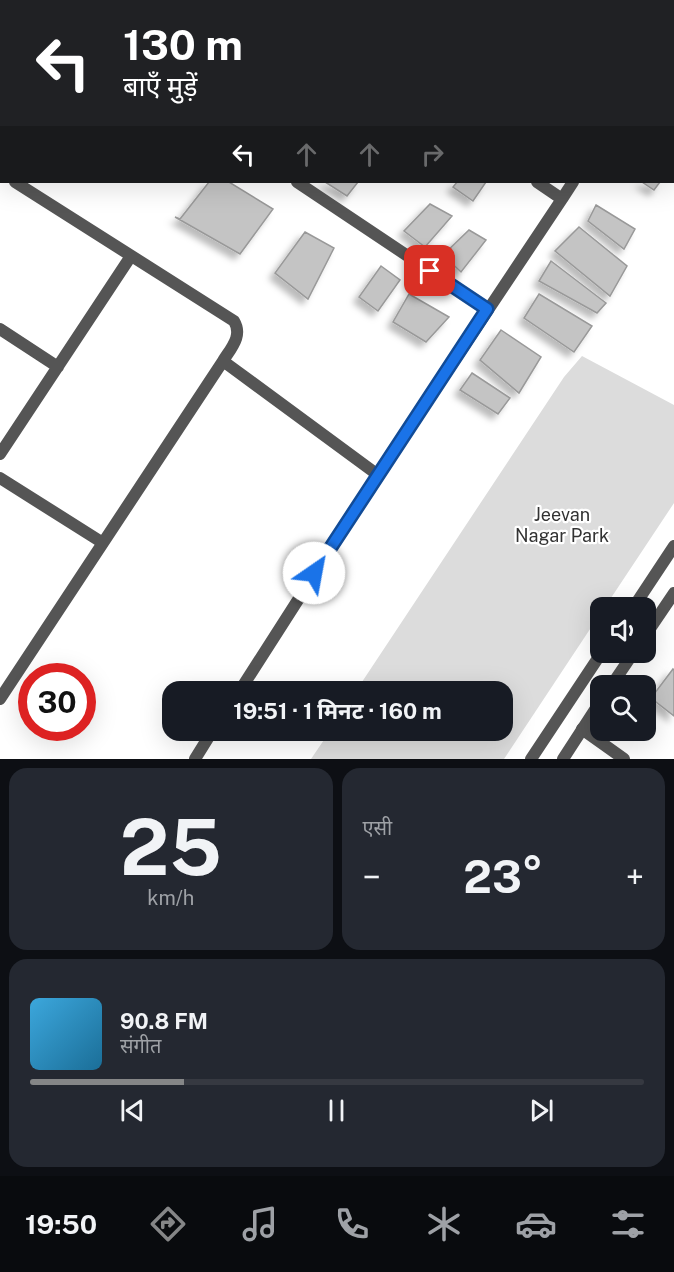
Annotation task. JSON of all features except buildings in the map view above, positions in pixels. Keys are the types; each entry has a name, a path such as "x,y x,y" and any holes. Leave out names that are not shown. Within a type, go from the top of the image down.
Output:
{"street":[{"path":"298,183 487,309"},
{"path":"539,183 562,198"},
{"path":"245,681 487,309 572,183"},
{"path":"0,699 223,361 238,331 234,321 131,256 34,186"},
{"path":"0,454 131,256"},
{"path":"0,329 57,367"},
{"path":"223,361 378,475"},
{"path":"0,478 103,543"},
{"path":"640,597 674,546"},
{"path":"656,620 674,593"},
{"path":"531,759 595,663"},
{"path":"563,759 590,717"},
{"path":"582,729 624,759"},
{"path":"195,759 206,741"}],"green space":[{"name":"Jeevan Nagar Park","path":"582,356 674,405 674,503 612,597 590,597 590,629 504,759 311,759 323,741 513,741 513,681 363,681 564,377"}],"route":[{"path":"314,573 487,309 430,271"}]}
